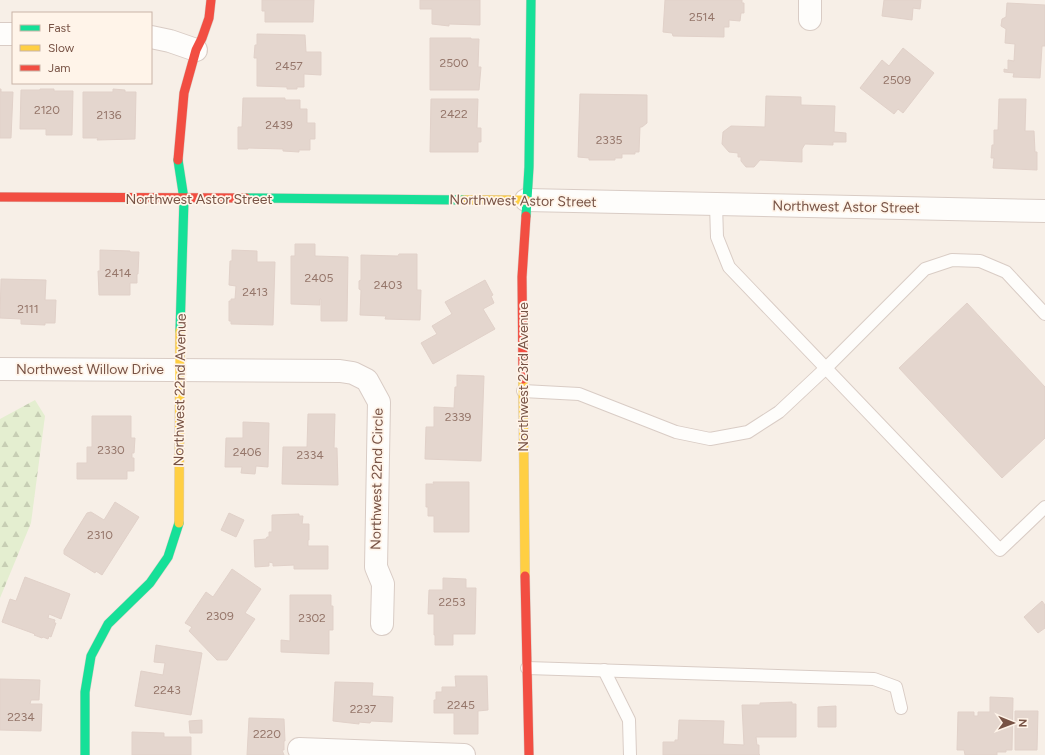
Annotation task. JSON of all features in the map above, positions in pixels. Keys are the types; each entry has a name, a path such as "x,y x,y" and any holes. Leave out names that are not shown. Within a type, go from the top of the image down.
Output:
{"street":[{"name":"Northwest 22nd Avenue","path":"85,755 85,692 91,656 108,624 150,583 168,557 179,525 180,370 184,199 178,161 184,93 196,50 209,18 211,0"},
{"name":"Northwest 23rd Avenue","path":"529,755 522,277 529,167 531,0"},
{"path":"0,34 12,34"},
{"path":"152,36 196,50"},
{"name":"Northwest Astor Street","path":"0,197 526,200 1045,211"},
{"name":"Northwest Willow Drive","path":"0,369 180,370"},
{"name":"Northwest 22nd Circle","path":"180,370 340,371 353,373 367,380 379,402 376,567 383,584 382,624"},
{"path":"298,749 464,755"}],"lane":[{"path":"716,204 717,237 728,267 1000,550 1045,507"},
{"path":"523,391 579,394 676,432 710,439 748,432 779,412 826,368 925,269 952,260 980,261 1006,272 1045,314"},
{"path":"527,668 874,679 896,687 901,708"},
{"path":"604,670 629,720 630,755"}],"green space":[{"path":"35,400 45,416 31,523 0,598 0,419"}],"building":[{"path":"262,0 314,0 313,22 265,22 265,11 262,11"},
{"path":"420,0 480,0 480,25 449,24 449,26 432,24 432,9 420,9"},
{"path":"665,0 742,0 742,3 744,3 744,13 741,13 740,21 729,20 729,27 724,27 724,37 673,36 672,33 663,32"},
{"path":"884,0 921,0 920,9 913,8 912,20 882,16"},
{"path":"1007,3 1045,5 1045,46 1042,46 1040,78 1013,77 1014,73 1004,72 1004,69 1008,70 1008,60 1014,61 1015,44 1005,43 1006,29 1001,26 1002,19 1006,17"},
{"path":"257,34 305,35 306,52 321,52 321,75 304,74 304,87 297,87 297,89 287,89 287,87 257,86 257,58 254,58 255,45 257,45"},
{"path":"430,38 479,39 478,67 481,67 479,90 430,90"},
{"path":"903,48 934,73 903,113 898,109 894,114 860,88 882,60 889,66"},
{"path":"0,89 1,92 13,92 11,138 0,138"},
{"path":"40,89 73,91 72,135 46,135 46,129 20,129 21,90"},
{"path":"113,89 125,90 125,92 136,92 135,139 97,140 98,138 83,138 83,92 113,92"},
{"path":"580,94 647,95 647,123 640,127 639,152 635,152 635,154 622,154 622,158 615,158 615,160 589,160 589,158 578,157"},
{"path":"766,96 801,97 801,105 835,106 834,132 846,133 846,142 833,142 833,145 805,144 802,149 802,162 760,160 754,167 746,167 741,161 741,157 738,157 738,153 729,152 722,144 723,132 731,126 765,127"},
{"path":"243,98 285,98 285,100 300,100 300,109 307,109 307,123 315,123 315,139 310,139 310,150 299,150 299,152 283,151 283,149 238,149 238,127 242,127"},
{"path":"431,99 478,99 477,128 481,128 481,142 478,142 478,152 430,152"},
{"path":"999,99 1026,99 1025,131 1034,131 1035,152 1037,152 1037,170 993,168 994,158 991,158 992,145 994,145 994,130 998,130"},
{"path":"295,244 315,244 315,256 348,257 347,321 321,321 321,299 320,305 291,304 291,256 295,256"},
{"path":"100,250 139,252 137,283 130,283 130,295 99,295 98,271 100,271"},
{"path":"232,250 257,251 257,262 275,262 273,325 231,324 231,321 229,321 229,301 231,301 231,299 235,299 236,286 229,285"},
{"path":"399,254 417,254 417,290 421,290 420,320 385,319 386,316 360,315 361,290 359,289 359,281 361,280 361,255 398,256"},
{"path":"1,279 46,280 45,300 56,300 55,323 45,323 45,325 21,324 21,319 0,318"},
{"path":"485,280 493,295 491,296 494,303 483,309 495,329 433,364 421,343 437,334 432,326 452,314 445,302"},
{"path":"967,303 1045,387 1045,438 1002,478 899,368"},
{"path":"457,375 484,376 481,461 425,459 426,427 434,427 434,407 454,408"},
{"path":"308,414 335,414 334,448 337,448 338,485 282,484 283,447 307,447"},
{"path":"92,416 131,416 131,438 135,438 134,453 132,453 132,458 134,458 134,471 127,471 127,479 77,479 77,463 87,463 87,447 92,447"},
{"path":"243,422 269,423 268,467 256,466 255,474 241,473 242,467 225,467 226,438 243,438"},
{"path":"433,482 469,482 469,532 434,532 434,516 428,516 428,507 426,507 426,484 434,484"},
{"path":"115,502 139,517 102,575 96,571 95,573 64,554 64,550 87,513 91,512 104,520"},
{"path":"229,513 244,520 236,537 221,530"},
{"path":"299,514 299,516 303,516 302,524 309,524 308,546 328,546 328,569 294,569 294,565 273,566 273,563 269,562 269,566 255,567 254,540 266,539 269,537 269,532 272,532 272,515"},
{"path":"232,569 261,589 245,613 255,619 227,660 217,660 189,631 192,627 185,623 206,592 213,597"},
{"path":"25,577 70,594 61,619 49,614 48,618 55,620 54,623 56,623 51,637 49,636 48,639 2,622 10,599 16,601"},
{"path":"443,578 466,579 466,588 476,588 475,634 453,634 453,645 435,645 434,614 428,614 429,590 443,590"},
{"path":"290,595 331,595 331,606 333,606 333,630 329,630 329,654 281,652 281,640 290,641"},
{"path":"1042,601 1045,605 1045,628 1038,633 1024,617"},
{"path":"156,645 202,653 191,715 135,706 141,671 163,675 165,663 154,662"},
{"path":"455,676 487,676 488,710 478,711 478,734 454,734 454,713 434,713 434,700 436,700 436,692 442,692 442,687 456,687"},
{"path":"0,679 40,680 39,700 31,700 30,704 42,704 41,731 0,730"},
{"path":"335,682 373,683 372,696 393,697 392,722 371,721 370,723 359,722 359,724 333,721"},
{"path":"990,697 1013,698 1012,750 997,752 997,755 965,755 964,750 957,750 958,712 974,712 974,716 978,716 978,712 990,712"},
{"path":"792,702 792,704 796,704 796,737 756,737 760,755 663,755 663,742 675,742 675,740 678,740 679,720 724,721 723,744 744,745 742,705"},
{"path":"836,706 836,727 818,727 818,707"},
{"path":"1015,711 1038,711 1037,750 1015,750"},
{"path":"249,718 284,719 285,741 284,750 282,750 284,755 247,755"},
{"path":"202,720 202,733 190,733 189,721"},
{"path":"132,732 164,733 164,737 191,737 191,755 132,755"}],"traffic: fast":[{"path":"526,216 529,167 531,0"},
{"path":"178,160 184,199 180,331"},
{"path":"246,198 464,200"},
{"path":"85,755 85,692 91,656 108,624 150,583 168,557 179,523"}],"traffic: slow":[{"path":"464,200 526,200"},
{"path":"179,523 180,331"},
{"path":"523,379 525,576"}],"traffic: jam":[{"path":"178,160 184,93 196,50 209,18 211,0"},
{"path":"0,197 246,198"},
{"path":"523,379 522,277 526,216"},
{"path":"525,576 529,755"}]}
